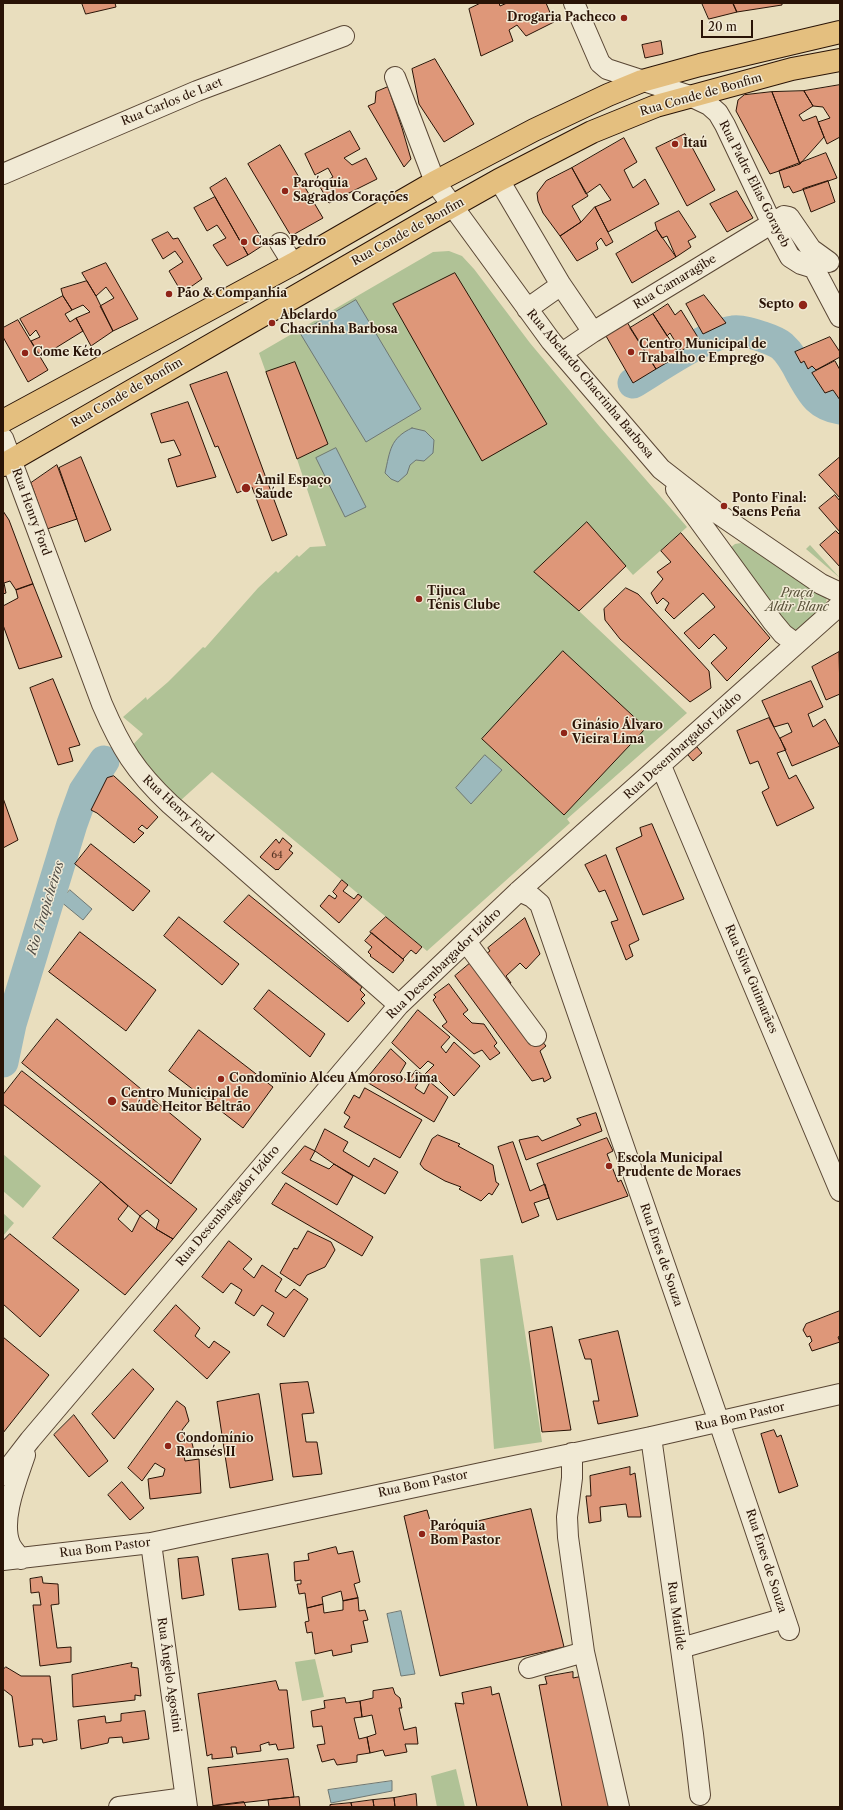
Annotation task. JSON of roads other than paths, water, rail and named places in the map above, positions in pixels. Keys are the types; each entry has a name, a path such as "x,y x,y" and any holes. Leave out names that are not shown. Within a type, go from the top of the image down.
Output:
{"main road":[{"path":"3,421 293,264 436,182 534,130 642,81 700,64 840,32"},
{"name":"Rua Conde de Bonfim","path":"7,462 499,180 592,132 656,106 690,96 792,69 840,60"}],"street":[{"name":"Rua Padre Elias Gorayeb","path":"574,3 600,62 607,69 690,96 709,105 718,113 781,220 790,257 802,264 828,262 840,317"},
{"name":"Rua Carlos de Laet","path":"3,174 197,91 344,36"},
{"name":"Rua Abelardo Chacrinha Barbosa","path":"395,77 436,182 453,207 527,309 562,353 661,469 773,622 783,634 795,643"},
{"path":"499,180 561,285 593,332"},
{"name":"Rua Camaragibe","path":"562,353 593,332 781,220"},
{"path":"280,243 293,264"},
{"path":"527,309 561,285"},
{"name":"Rua Henry Ford","path":"3,438 7,462 102,704 115,734 133,765 170,804 399,1005"},
{"name":"Rua Abelardo Chacrinha Barbosa","path":"661,469 720,515 821,584 840,593"},
{"name":"Rua Desembargador Izidro","path":"3,1475 30,1440 399,1005 519,891 661,766 795,643 840,605"},
{"name":"Rua Silva Guimarães","path":"661,766 840,1191"},
{"name":"Rua Enes de Souza","path":"519,891 532,897 540,904 719,1422 787,1624 681,1648"},
{"path":"466,942 536,1036"},
{"name":"Rua Bom Pastor","path":"12,1559 151,1543 572,1453 651,1438 840,1394"},
{"name":"Rua Matilde","path":"651,1438 700,1795"},
{"path":"12,1559 7,1531 7,1518 13,1490 30,1440"},
{"name":"Rua Desembargador Izidro","path":"3,1466 30,1440"},
{"path":"572,1453 572,1478 567,1517 568,1537 584,1652 619,1807"},
{"name":"Rua Ângelo Agostini","path":"151,1543 186,1803"},
{"path":"529,1668 584,1652"},
{"path":"119,1807 186,1803"}],"water":[{"path":"356,300 421,409 366,442 300,333"},
{"path":"412,428 425,431 434,440 433,453 424,461 416,460 410,465 407,474 398,482 391,479 385,473 388,458 392,446 399,436"},
{"path":"336,448 366,507 345,517 316,458"},
{"path":"485,755 502,770 471,804 456,788"},
{"path":"70,890 92,909 83,920 60,901"},
{"path":"401,1611 415,1674 401,1676 387,1614"},
{"path":"392,1781 392,1791 331,1803 328,1790"}],"waterway":[{"name":"Rio Trapicheiros","path":"633,383 696,345 722,334 733,331 741,331 765,338 782,346 793,359 808,387 816,397 826,405 840,409"},
{"name":"Rio Trapicheiros","path":"3,1062 11,1024 72,824 84,791 104,761"}],"place":[{"name":"Drogaria Pacheco","path":"624,18"},
{"name":"Itaú","path":"675,144"},
{"name":"Paróquia Sagrados Corações","path":"285,191"},
{"name":"Casas Pedro","path":"244,242"},
{"name":"Pão & Companhia","path":"169,294"},
{"name":"Septo","path":"803,305"},
{"name":"Abelardo Chacrinha Barbosa","path":"272,323"},
{"name":"Centro Municipal de Trabalho e Emprego","path":"631,352"},
{"name":"Come Kéto","path":"25,353"},
{"name":"Amil Espaço Saúde","path":"246,488"},
{"name":"Ponto Final: Saens Peña","path":"724,506"},
{"name":"Tijuca Tênis Clube","path":"419,599"},
{"name":"Ginásio Álvaro Vieira Lima","path":"564,733"},
{"name":"Condomïnio Alceu Amoroso Lima","path":"221,1079"},
{"name":"Centro Municipal de Saúde Heitor Beltrão","path":"112,1101"},
{"name":"Escola Municipal Prudente de Moraes","path":"609,1166"},
{"name":"Condomínio Ramsés II","path":"168,1446"},
{"name":"Paróquia Bom Pastor","path":"422,1534"}],"park label":[{"name":"Praça Aldir Blanc","path":"797,601"}]}
